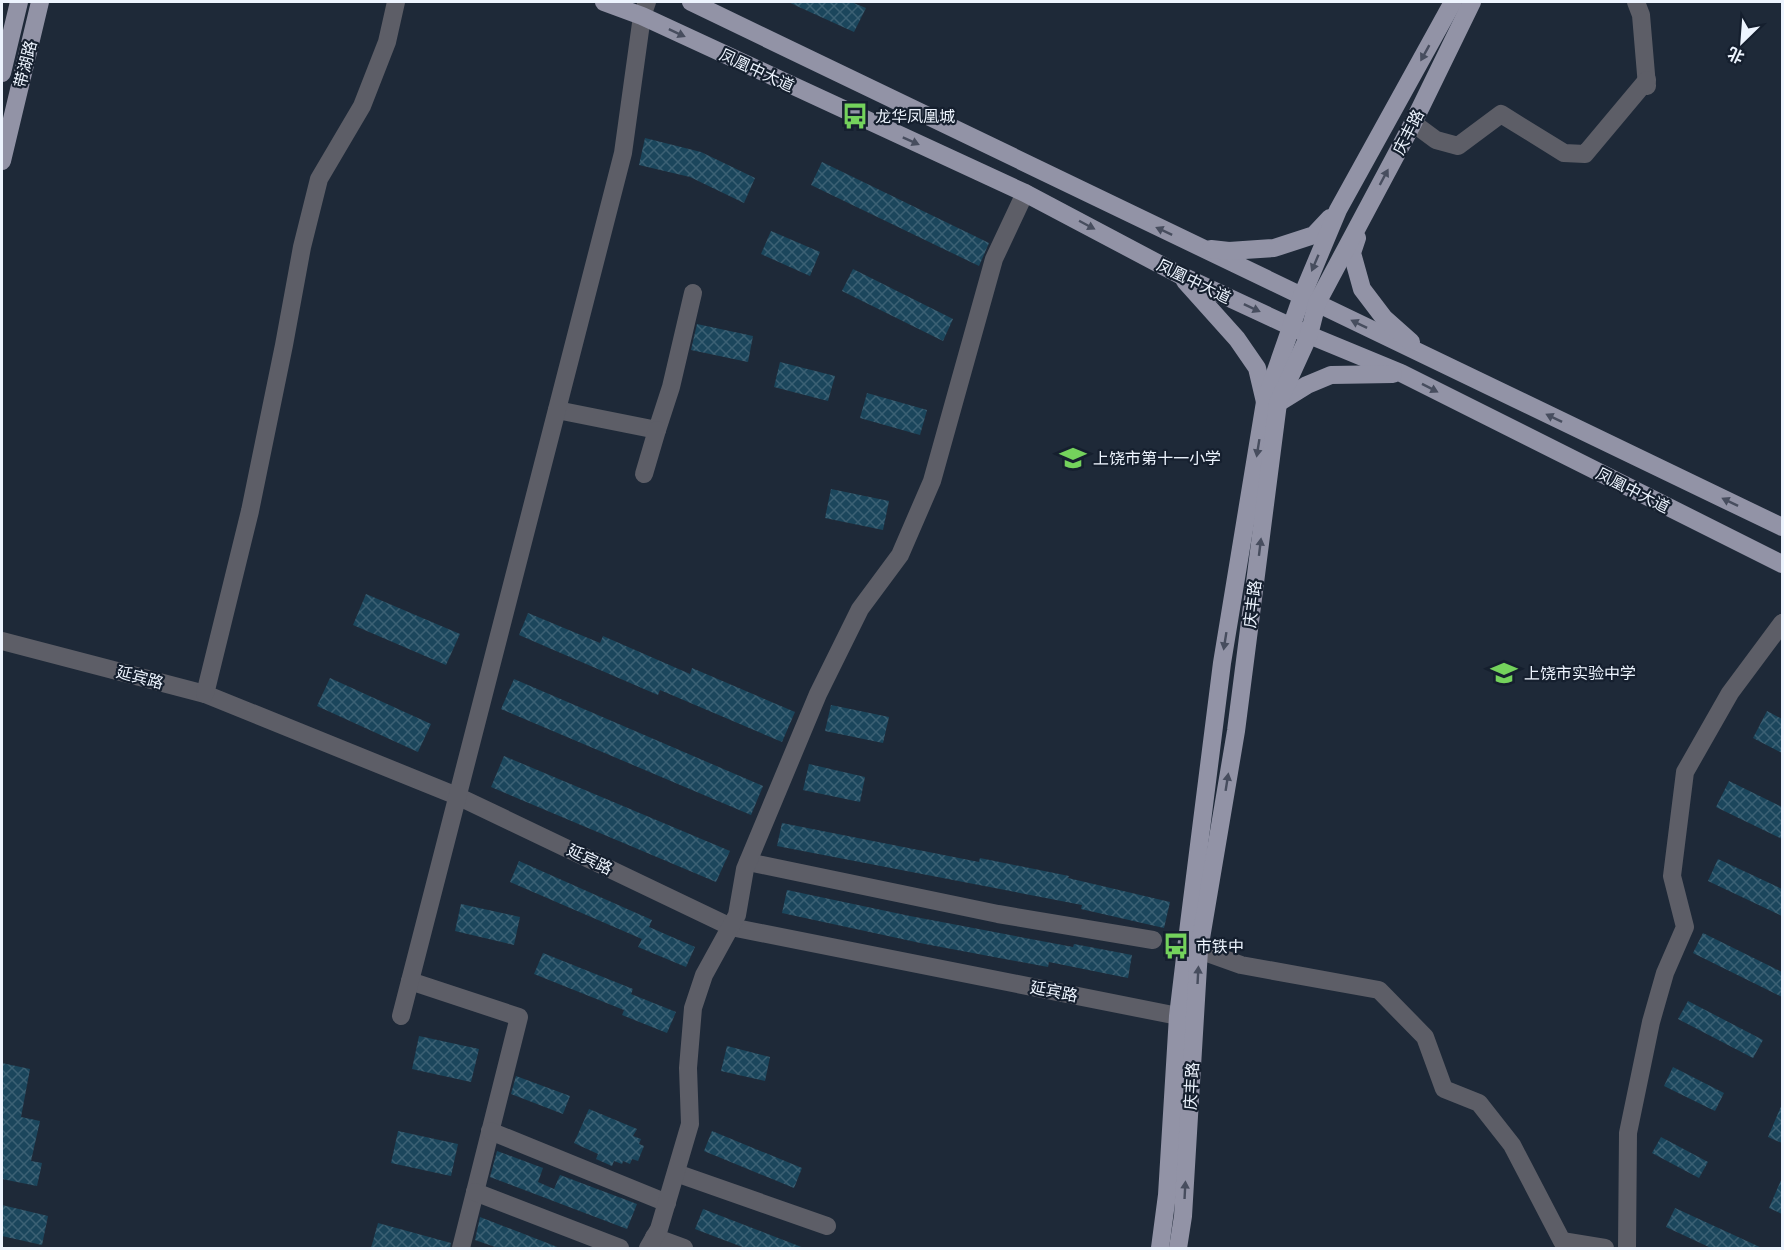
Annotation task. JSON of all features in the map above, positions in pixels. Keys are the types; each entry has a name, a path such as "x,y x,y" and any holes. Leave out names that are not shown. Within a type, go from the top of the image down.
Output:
{"main road":[{"name":"带湖路","path":"2,73 19,2"},
{"name":"带湖路","path":"2,161 40,2"},
{"name":"凤凰中大道","path":"604,2 645,9 1025,193 1180,275 1309,335 1401,373 1782,564"},
{"name":"凤凰中大道","path":"691,2 1034,170 1309,299 1782,527"},
{"path":"1160,1248 1187,1018 1222,663 1272,402 1290,326 1309,299 1338,210 1453,2"},
{"name":"庆丰路","path":"1178,1248 1183,1216 1187,1018 1236,731 1272,402 1309,335 1309,299 1365,215 1472,2"},
{"path":"1200,248 1229,251 1274,248 1314,235 1338,210"},
{"path":"1365,215 1352,253 1362,289 1384,318 1425,356"},
{"path":"1180,275 1237,339 1257,368 1272,402"},
{"path":"1272,402 1331,375 1401,373"}],"street":[{"path":"205,694 250,512 302,247 320,179 362,106 387,42 396,2"},
{"path":"1413,123 1436,140 1458,146 1501,114 1564,153 1585,154 1647,83 1641,15 1635,2"},
{"path":"401,1016 623,153 645,9"},
{"path":"684,1248 651,1243 659,1229 690,1124 688,1068 693,1008 704,975 737,915 745,869 829,672 860,609 900,555 932,481 994,259 1025,193"},
{"path":"644,474 671,387 693,293"},
{"path":"557,410 657,430"},
{"path":"1627,1248 1628,1133 1651,1023 1665,973 1685,927 1672,876 1685,772 1730,693 1782,623"},
{"name":"延宾路","path":"2,641 205,694 457,796 731,927 1187,1018"},
{"path":"748,862 998,914 1153,940"},
{"path":"1199,950 1241,965 1380,990 1425,1037 1443,1089 1479,1103 1512,1145 1562,1240 1605,1248"},
{"path":"410,981 519,1017 461,1248"},
{"path":"490,1131 667,1203"},
{"path":"676,1173 827,1226"},
{"path":"475,1192 620,1248"}],"building":[{"path":"788,2 851,2 866,8 854,32"},
{"path":"645,138 701,152 755,178 744,203 690,177 639,165"},
{"path":"822,162 989,243 979,266 811,185"},
{"path":"771,231 820,252 810,276 761,254"},
{"path":"853,269 953,319 943,341 842,291"},
{"path":"697,324 753,336 748,362 691,350"},
{"path":"780,362 835,376 828,401 774,387"},
{"path":"867,393 927,410 920,435 860,418"},
{"path":"831,489 889,501 883,530 825,518"},
{"path":"366,594 460,634 446,665 353,625"},
{"path":"528,613 600,643 603,636 690,674 692,668 795,712 782,742 660,690 658,695 519,635"},
{"path":"330,678 431,724 418,752 317,706"},
{"path":"514,679 763,786 751,815 501,709"},
{"path":"831,705 889,717 883,743 825,731"},
{"path":"1767,711 1782,719 1782,753 1753,738"},
{"path":"504,756 730,851 716,882 491,787"},
{"path":"809,764 865,777 860,802 803,790"},
{"path":"1729,781 1782,807 1782,839 1716,807"},
{"path":"782,823 979,862 980,858 1069,876 1068,878 1170,902 1164,928 1081,909 1082,905 777,846"},
{"path":"1718,859 1782,889 1782,916 1708,881"},
{"path":"519,861 652,920 649,927 695,947 686,967 638,947 642,939 510,882"},
{"path":"787,890 1073,947 1074,944 1132,955 1128,978 1049,962 1048,967 925,944 782,913"},
{"path":"461,904 520,917 514,945 455,931"},
{"path":"1703,933 1782,972 1782,997 1693,953"},
{"path":"543,953 633,989 631,994 676,1012 667,1033 622,1015 624,1010 534,974"},
{"path":"1688,1001 1763,1040 1753,1058 1678,1019"},
{"path":"419,1036 479,1049 471,1082 412,1069"},
{"path":"727,1046 770,1057 765,1081 721,1071"},
{"path":"2,1063 30,1069 21,1117 40,1121 31,1161 42,1163 37,1186 2,1179"},
{"path":"1673,1067 1724,1093 1715,1111 1664,1086"},
{"path":"516,1076 570,1096 563,1114 511,1094"},
{"path":"1782,1104 1782,1143 1768,1137"},
{"path":"589,1109 637,1129 633,1136 641,1139 639,1144 644,1146 638,1161 632,1159 630,1164 623,1161 622,1164 614,1161 612,1166 596,1159 598,1154 574,1143"},
{"path":"398,1131 458,1144 451,1176 391,1163"},
{"path":"712,1131 802,1168 794,1188 704,1151"},
{"path":"1661,1137 1708,1162 1699,1178 1652,1153"},
{"path":"497,1151 543,1168 538,1182 554,1189 560,1175 637,1204 627,1229 490,1177"},
{"path":"1782,1178 1782,1214 1769,1208"},
{"path":"2,1205 48,1216 42,1245 2,1236"},
{"path":"1675,1208 1762,1248 1711,1248 1666,1227"},
{"path":"703,1209 804,1248 745,1248 695,1229"},
{"path":"480,1217 560,1248 498,1248 475,1240"},
{"path":"378,1223 451,1243 450,1248 371,1248"}],"place":[{"name":"龙华凤凰城","path":"855,116"},
{"name":"上饶市第十一小学","path":"1073,458"},
{"name":"上饶市实验中学","path":"1504,673"},
{"name":"市铁中","path":"1176,946"}]}
